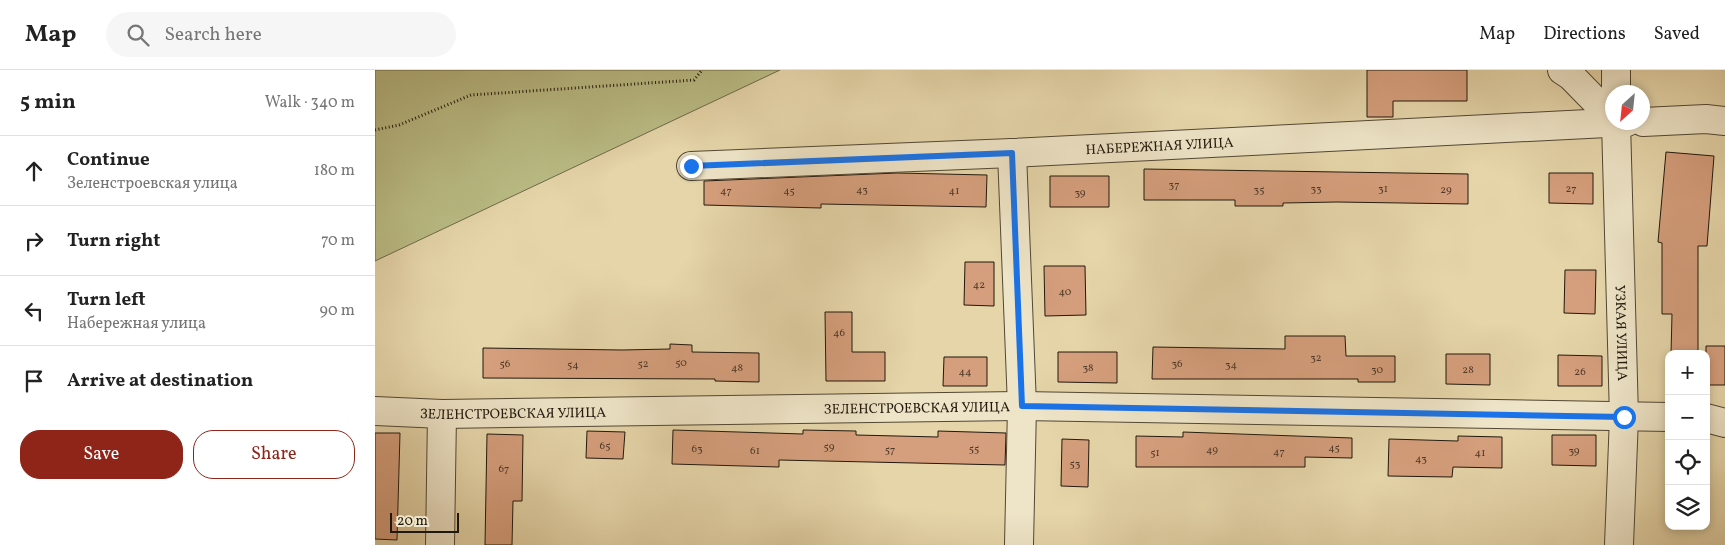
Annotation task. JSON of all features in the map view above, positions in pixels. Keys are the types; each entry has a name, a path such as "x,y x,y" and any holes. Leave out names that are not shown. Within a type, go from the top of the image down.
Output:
{"street":[{"path":"1562,70 1571,76 1605,111"},
{"path":"1616,70 1616,85"},
{"path":"1650,122 1706,119 1725,121"},
{"name":"НАБЕРЕЖНАЯ УЛИЦА","path":"691,166 1012,153 1605,124"},
{"name":"УЗКАЯ УЛИЦА","path":"1616,130 1624,417 1619,545"},
{"path":"1012,153 1022,406 1019,545"},
{"name":"ЗЕЛЕНСТРОЕВСКАЯ УЛИЦА","path":"375,411 443,414 1022,406 1665,417"},
{"path":"440,545 443,414"},
{"path":"1710,419 1725,423"}],"path":[{"path":"375,130 399,125 471,95 694,80 702,70"}],"green space":[{"path":"375,70 780,70 375,261"}],"building":[{"path":"1367,70 1467,70 1467,101 1393,101 1393,117 1367,117"},
{"path":"1666,152 1714,156 1707,246 1698,246 1698,350 1671,350 1672,314 1662,314 1662,243 1658,242"},
{"path":"1144,169 1468,174 1468,204 1337,202 1283,203 1283,206 1235,206 1235,200 1144,200"},
{"path":"897,173 987,175 986,207 821,204 821,208 704,205 704,181"},
{"path":"1549,173 1593,173 1593,204 1549,203"},
{"path":"1050,176 1109,176 1109,207 1050,207"},
{"path":"965,262 994,262 994,306 964,305"},
{"path":"1044,266 1085,266 1086,315 1045,316"},
{"path":"1565,270 1596,270 1595,314 1564,313"},
{"path":"825,312 852,312 852,352 885,352 885,381 826,381"},
{"path":"1285,336 1345,336 1346,356 1395,356 1395,382 1358,382 1358,379 1152,379 1153,347 1285,349"},
{"path":"670,344 692,345 692,352 759,353 759,382 715,381 715,379 483,378 483,348 670,349"},
{"path":"1706,346 1725,346 1725,385 1710,385 1710,350 1706,350"},
{"path":"1058,352 1117,352 1117,383 1058,382"},
{"path":"1446,354 1490,354 1490,385 1446,384"},
{"path":"1558,355 1602,356 1602,386 1558,386"},
{"path":"944,357 987,357 987,386 943,386"},
{"path":"673,430 803,434 803,430 856,431 856,435 938,437 938,431 1006,433 1005,465 779,460 779,467 672,464"},
{"path":"587,431 625,432 623,459 586,458"},
{"path":"1183,432 1352,438 1352,458 1305,457 1305,467 1136,467 1136,436 1183,437"},
{"path":"375,433 400,433 397,540 375,539"},
{"path":"487,434 523,435 522,501 513,501 512,545 485,545"},
{"path":"1552,435 1596,435 1596,466 1552,465"},
{"path":"1458,436 1502,437 1502,468 1453,467 1452,477 1388,476 1389,439 1458,441"},
{"path":"1062,439 1089,440 1088,487 1061,486"}],"route":[{"path":"691,166 1012,153 1022,406 1624,417"}]}
